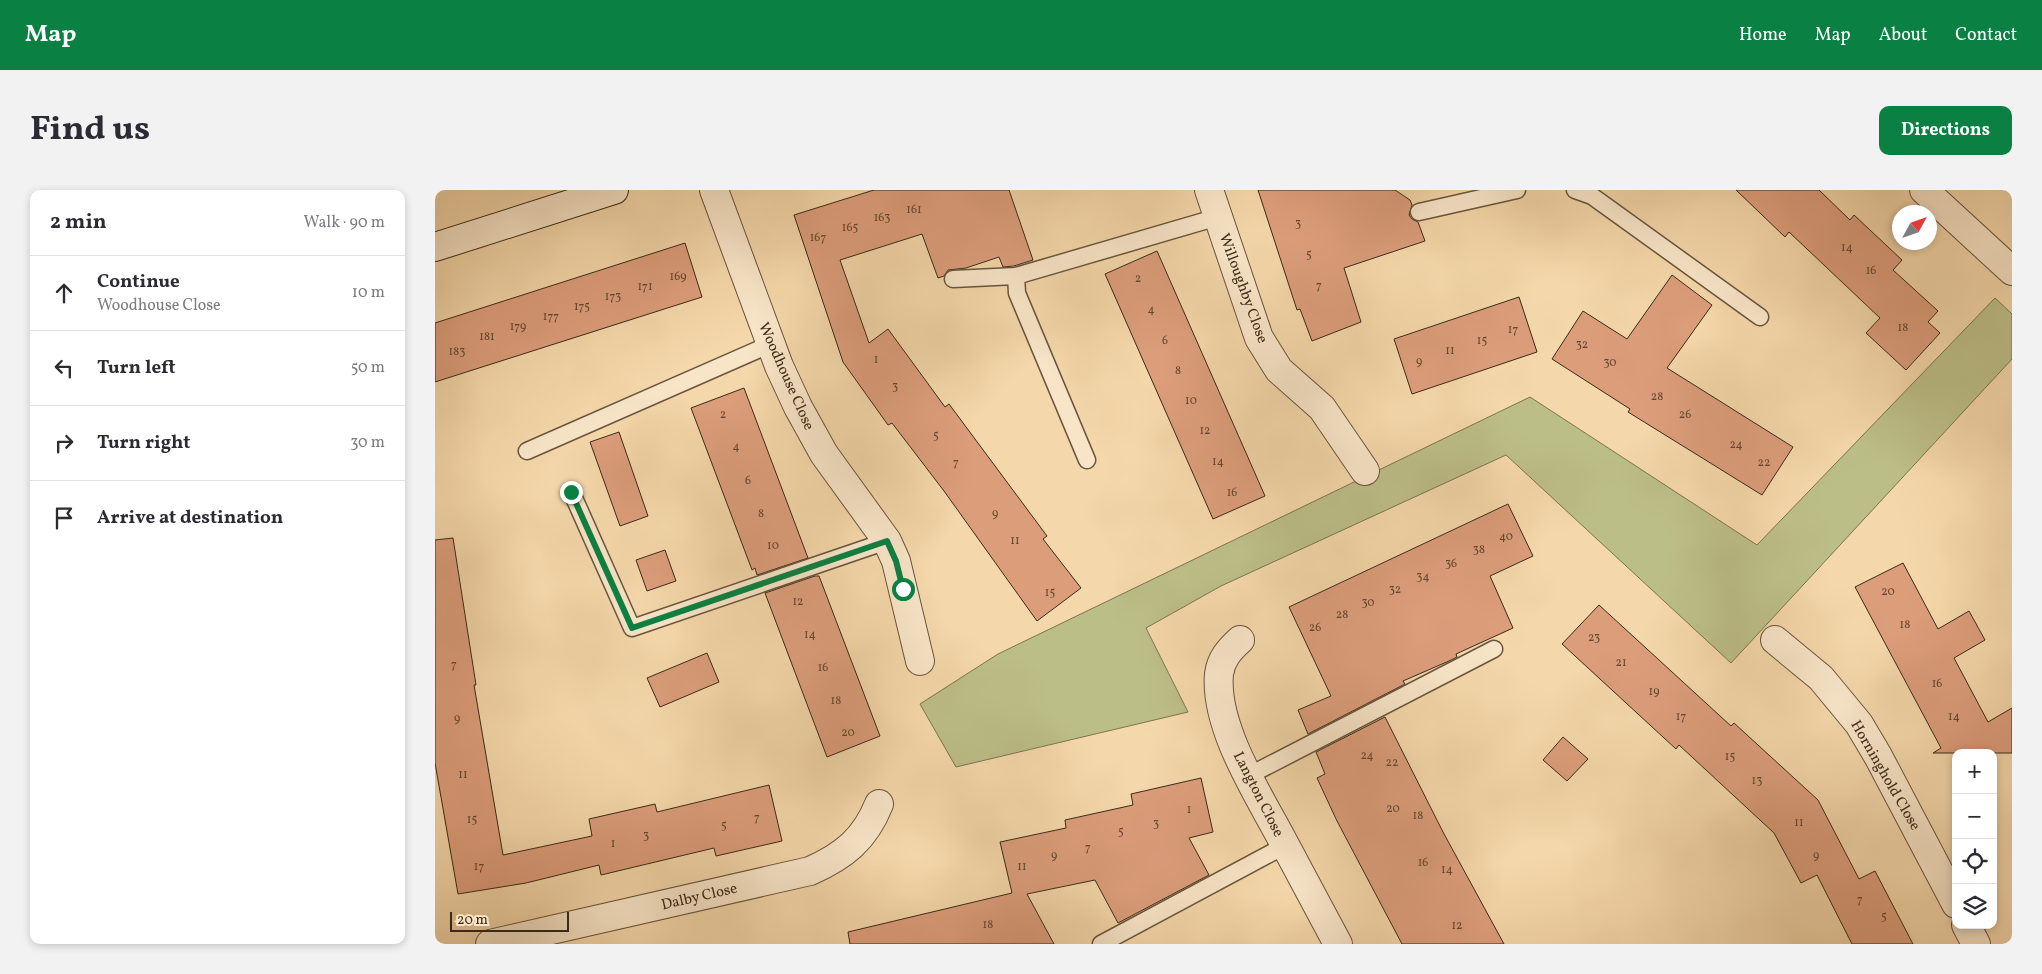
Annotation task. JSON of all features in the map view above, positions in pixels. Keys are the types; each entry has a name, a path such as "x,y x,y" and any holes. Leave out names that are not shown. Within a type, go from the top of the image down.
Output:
{"street":[{"path":"435,247 614,190"},
{"name":"Woodhouse Close","path":"714,190 771,344 798,407 824,454 887,541 896,561 920,661"},
{"name":"Willoughby Close","path":"1209,190 1259,338 1279,370 1323,408 1365,471"},
{"path":"1924,190 2012,271"},
{"name":"Langton Close","path":"1240,640 1222,660 1219,686 1229,733 1249,776 1338,944"},
{"name":"Horninghold Close","path":"1775,640 1821,678 1859,724 1878,756 1952,896"},
{"name":"Dalby Close","path":"491,944 810,871 833,861 862,836 872,821 879,804"},
{"path":"1968,929 1976,944"}],"lane":[{"path":"1419,212 1517,190"},
{"path":"1575,190 1592,196 1760,318"},
{"path":"953,279 1016,276 1218,217"},
{"path":"1016,276 1017,293 1087,460"},
{"path":"527,451 771,344"},
{"path":"571,492 632,628 887,541"},
{"path":"1249,776 1494,649"},
{"path":"1101,944 1285,845"}],"green space":[{"path":"1995,298 2012,314 2012,359 1731,663 1506,455 1221,586 1146,628 1188,712 956,767 920,704 998,654 1530,397 1757,545"}],"building":[{"path":"874,190 1009,190 1033,260 1014,266 1003,267 999,257 966,268 948,270 944,276 938,278 922,234 840,260 869,343 888,329 945,407 949,404 1047,536 1043,539 1081,588 1037,621 944,491 892,423 888,425 843,362 794,215"},
{"path":"1258,190 1395,190 1410,200 1412,205 1409,215 1418,222 1425,241 1344,268 1361,322 1312,341 1300,309 1297,310"},
{"path":"1736,190 1819,190 1850,220 1854,215 1902,260 1893,270 1938,311 1928,322 1940,333 1906,370 1866,333 1880,318 1789,232 1785,237"},
{"path":"685,243 702,297 435,382 435,323"},
{"path":"1157,251 1265,496 1213,519 1105,274"},
{"path":"1672,275 1712,305 1667,368 1793,447 1762,495 1628,412 1630,409 1552,359 1583,311 1627,339"},
{"path":"1519,297 1537,352 1412,394 1394,339"},
{"path":"744,388 808,558 757,575 755,568 752,570 691,408"},
{"path":"619,432 648,516 620,526 590,442"},
{"path":"1508,504 1533,556 1490,576 1513,628 1456,654 1457,657 1449,661 1403,681 1405,684 1308,734 1298,710 1331,696 1289,607"},
{"path":"453,538 476,685 474,685 503,855 592,836 589,819 655,804 657,812 769,785 782,841 716,856 714,848 601,875 599,865 526,883 458,894 435,763 435,540"},
{"path":"665,550 676,581 647,591 636,560"},
{"path":"1903,563 1938,629 1969,611 1985,640 1954,658 1988,722 2012,708 2012,753 1997,753 1997,749 1952,749 1952,753 1933,753 1941,748 1855,587"},
{"path":"819,576 880,736 827,757 765,593"},
{"path":"1599,605 1731,726 1734,723 1818,800 1859,879 1875,871 1913,944 1852,944 1817,875 1801,883 1774,833 1679,745 1676,749 1562,644"},
{"path":"707,653 719,682 660,707 647,678"},
{"path":"1385,717 1443,832 1504,944 1402,944 1337,821 1317,778 1325,774 1316,752"},
{"path":"1563,737 1588,759 1567,781 1543,760"},
{"path":"1201,778 1213,832 1189,838 1209,875 1118,923 1095,880 1027,894 1054,944 850,944 848,932 1012,893 1000,842 1066,828 1065,820 1133,805 1131,794"}],"route":[{"path":"571,492 632,628 887,541 896,561 903,589"}]}
